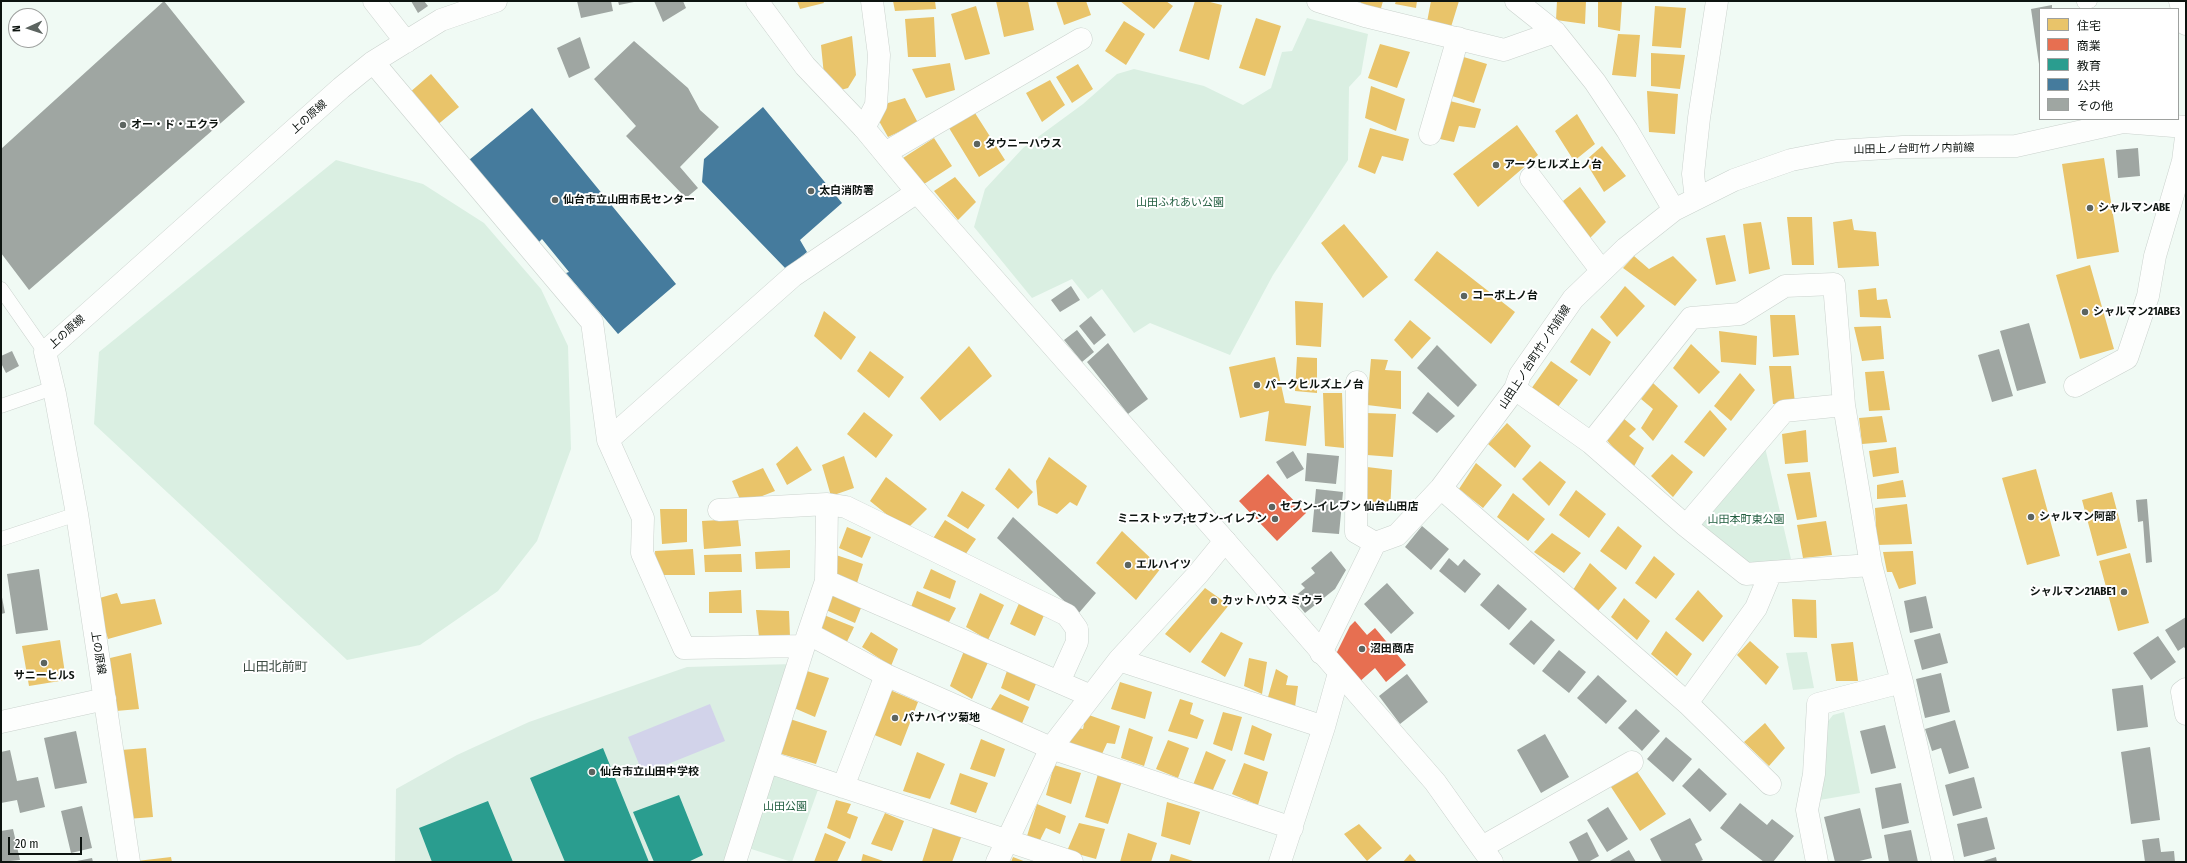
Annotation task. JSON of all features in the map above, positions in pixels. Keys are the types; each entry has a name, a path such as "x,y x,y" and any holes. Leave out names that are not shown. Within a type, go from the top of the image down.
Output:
{"street":[{"path":"374,1 406,42"},
{"path":"757,1 806,66 864,128 917,192 1435,782 1487,855 1632,762"},
{"path":"864,128 876,105 879,55 872,1"},
{"path":"1318,1 1365,16 1504,50 1555,32"},
{"path":"1516,1 1555,32 1595,82 1627,130 1674,210"},
{"path":"1696,199 1693,174 1698,125 1717,1"},
{"path":"2180,1 2186,24"},
{"name":"上の原線","path":"128,862 77,514 53,388 44,352 341,88 374,62 441,20 491,2"},
{"path":"1430,134 1458,38"},
{"path":"885,153 1081,39"},
{"path":"374,62 592,322 608,440 643,518 642,553 684,648 806,640 1051,748 1292,828"},
{"name":"山田上ノ台町竹ノ内前線","path":"1375,543 1397,535 1441,488 1515,389 1520,375 1572,299 1601,270 1674,210 1734,180 1791,160 1837,151 1903,147 2016,146 2123,122 2186,127"},
{"path":"2075,386 2127,358 2148,296 2155,256 2182,161 2186,137"},
{"path":"1532,178 1601,270"},
{"path":"608,440 793,276 917,192"},
{"path":"1591,443 1691,318 1740,314 1785,286 1834,284 1844,405 1871,565 1902,682 1944,862"},
{"path":"1321,653 1375,543 1356,532 1358,382"},
{"path":"1515,389 1591,443 1686,526 1746,574 1871,565"},
{"path":"1686,526 1784,411 1844,405"},
{"path":"1441,488 1687,703 1770,784"},
{"path":"736,862 826,580 827,504"},
{"path":"719,510 827,504 846,507 1067,615 1078,629 1077,642 1059,682"},
{"path":"997,862 1051,748 1119,660 1198,574 1225,541"},
{"path":"1687,703 1756,608 1771,572"},
{"path":"826,580 1091,696"},
{"path":"1119,660 1324,727"},
{"path":"1280,862 1324,727 1339,673"},
{"path":"843,787 886,675"},
{"path":"1817,862 1807,810 1814,774 1818,704 1902,682"},
{"path":"2186,690 2182,692 2186,714"},
{"path":"1,722 105,699"},
{"path":"768,762 1072,862"}],"lane":[{"path":"1,289 44,352"},
{"path":"1,406 53,388"},
{"path":"1,539 77,514"}],"shaded area":[{"name":"仙台市立山田中学校","path":"793,664 728,862 395,862 396,789 457,755 529,722 687,667"}],"green space":[{"name":"山田ふれあい公園","path":"1307,18 1368,34 1361,74 1349,87 1348,160 1273,275 1230,355 1150,323 1134,333 1102,289 1088,299 1072,279 1032,298 974,227 985,189 1023,148 1083,104 1117,74 1134,69 1204,86 1243,105 1271,88 1282,52 1292,51"},
{"path":"336,160 423,184 484,223 541,289 568,346 571,449 537,541 498,591 420,645 347,660 94,424 99,352"},
{"name":"山田本町東公園","path":"1764,443 1791,559 1743,565 1695,524"},
{"path":"1807,652 1814,688 1793,690 1786,653"},
{"path":"1844,712 1860,793 1820,800 1821,730 1833,715"},
{"name":"山田公園","path":"772,770 819,787 792,862 745,847"}],"water":[{"path":"710,704 725,741 643,774 628,737"}],"building: 住宅":[{"path":"797,1 823,1 824,3 800,9"},
{"path":"893,1 935,1 936,9 895,11"},
{"path":"996,1 1028,1 1034,30 1004,37"},
{"path":"1056,1 1086,1 1091,15 1064,25"},
{"path":"1120,1 1166,1 1173,6 1154,29"},
{"path":"1195,1 1206,1 1222,5 1209,60 1179,51"},
{"path":"1361,1 1383,1 1380,12 1360,4"},
{"path":"1396,1 1417,1 1416,8 1395,4"},
{"path":"1431,1 1459,1 1451,27 1427,22"},
{"path":"1557,1 1586,1 1585,24 1556,20"},
{"path":"1598,1 1622,1 1620,31 1598,27"},
{"path":"976,6 990,54 965,60 951,14"},
{"path":"1655,6 1686,8 1681,48 1652,46"},
{"path":"934,17 936,57 908,57 905,19"},
{"path":"1256,18 1281,26 1265,76 1239,68"},
{"path":"1124,21 1145,34 1126,65 1105,51"},
{"path":"1618,34 1640,35 1636,77 1612,75"},
{"path":"852,36 856,75 848,88 837,91 824,75 821,45"},
{"path":"1380,44 1410,52 1397,88 1368,78"},
{"path":"1651,53 1685,55 1680,89 1651,86"},
{"path":"1457,55 1487,64 1474,103 1449,95"},
{"path":"950,63 955,90 926,98 912,69"},
{"path":"1078,64 1093,89 1072,103 1056,77"},
{"path":"431,74 459,107 436,126 409,93"},
{"path":"1050,80 1065,105 1042,122 1026,93"},
{"path":"1371,86 1405,99 1396,131 1365,118"},
{"path":"1647,91 1678,94 1675,134 1649,132"},
{"path":"905,98 918,123 888,137 879,121 888,103"},
{"path":"1446,100 1481,109 1475,128 1459,126 1454,142 1435,138"},
{"name":"タウニーハウス","path":"975,113 1005,160 979,177 949,128"},
{"path":"1577,114 1595,144 1574,161 1555,131"},
{"name":"アークヒルズ上ノ台","path":"1517,125 1538,155 1478,207 1453,174"},
{"path":"1370,128 1409,139 1403,161 1382,156 1375,174 1358,167"},
{"path":"934,138 952,166 921,186 903,158"},
{"path":"1602,146 1626,176 1604,192 1585,161"},
{"name":"シャルマンABE","path":"2104,158 2119,252 2077,259 2062,164"},
{"path":"955,177 976,202 958,220 934,191"},
{"path":"1580,187 1606,222 1589,239 1563,201"},
{"path":"1787,217 1812,217 1814,265 1792,265"},
{"path":"1852,219 1854,230 1876,232 1879,266 1838,268 1833,222"},
{"path":"1761,222 1770,269 1749,274 1743,224"},
{"path":"1344,224 1388,277 1363,298 1321,243"},
{"path":"1725,235 1736,281 1716,285 1706,238"},
{"name":"コーポ上ノ台","path":"1437,251 1515,312 1491,344 1414,280"},
{"path":"1634,256 1649,269 1673,256 1697,280 1675,306 1623,268"},
{"name":"シャルマン21ABE3","path":"2090,265 2114,349 2080,359 2056,275"},
{"path":"1625,286 1645,306 1617,337 1600,317"},
{"path":"1876,288 1877,300 1887,299 1891,318 1860,317 1858,290"},
{"path":"1295,301 1323,303 1321,347 1296,345"},
{"path":"824,311 856,337 841,360 814,336"},
{"path":"1770,315 1795,315 1799,355 1773,357"},
{"path":"1410,320 1431,338 1412,359 1394,340"},
{"path":"1881,326 1884,359 1862,361 1854,327"},
{"path":"1592,328 1611,342 1590,376 1570,362"},
{"path":"1719,331 1757,336 1756,365 1721,362"},
{"path":"1691,344 1720,372 1699,394 1673,368"},
{"path":"969,346 992,376 940,421 920,398"},
{"path":"870,351 904,377 889,398 857,371"},
{"name":"パークヒルズ上ノ台","path":"1275,357 1285,403 1311,406 1306,446 1265,441 1269,411 1240,418 1229,367"},
{"path":"1297,357 1317,358 1317,393 1295,391"},
{"path":"1371,359 1388,360 1385,370 1401,371 1401,409 1367,405"},
{"path":"1551,361 1578,380 1558,407 1531,389"},
{"path":"1769,366 1791,366 1795,403 1773,404"},
{"path":"1884,371 1890,410 1869,411 1865,372"},
{"path":"1740,373 1755,390 1731,421 1714,406"},
{"path":"1653,383 1678,406 1653,441 1641,428 1653,409 1641,399"},
{"path":"1323,393 1342,393 1344,448 1325,446"},
{"path":"1710,410 1727,429 1704,457 1684,442"},
{"path":"864,412 893,435 876,458 847,434"},
{"path":"1366,413 1396,414 1393,457 1367,455"},
{"path":"1882,416 1887,442 1862,444 1859,418"},
{"path":"1623,418 1636,429 1629,436 1644,448 1632,470 1605,438"},
{"path":"1507,423 1531,446 1515,468 1488,444"},
{"path":"1806,430 1808,462 1785,464 1782,434"},
{"path":"797,446 812,470 787,485 776,464"},
{"path":"1896,447 1899,473 1873,477 1869,451"},
{"path":"1672,454 1693,472 1673,497 1651,476"},
{"path":"844,456 854,488 831,496 822,465"},
{"path":"1049,457 1087,486 1077,506 1070,502 1057,514 1038,505 1036,481"},
{"path":"1540,461 1566,482 1549,506 1522,479"},
{"path":"1476,463 1502,485 1483,508 1459,489"},
{"path":"1367,467 1392,470 1390,512 1364,511"},
{"path":"763,468 775,491 742,504 732,481"},
{"path":"1009,468 1033,492 1018,509 995,489"},
{"name":"シャルマン阿部","path":"2036,469 2060,556 2027,565 2002,478"},
{"path":"1810,472 1817,517 1797,520 1787,474"},
{"path":"886,477 927,509 906,530 870,501"},
{"path":"1903,480 1906,497 1877,499 1877,485"},
{"path":"1576,490 1606,514 1589,538 1559,515"},
{"path":"962,491 985,505 968,529 947,516"},
{"path":"2112,492 2127,548 2097,556 2082,500"},
{"path":"1513,493 1545,519 1528,541 1497,517"},
{"path":"1907,504 1912,544 1877,545 1875,508"},
{"path":"660,509 687,509 687,542 662,544"},
{"path":"738,519 741,546 704,549 702,521"},
{"path":"945,520 976,539 963,558 932,540"},
{"path":"1826,521 1832,555 1803,558 1797,525"},
{"path":"1618,526 1642,546 1626,570 1600,551"},
{"path":"847,527 871,537 862,558 839,548"},
{"name":"エルハイツ","path":"1122,531 1161,568 1136,600 1096,563"},
{"path":"1552,533 1581,553 1564,573 1534,552"},
{"path":"693,549 695,575 656,575 655,551"},
{"path":"790,550 790,568 756,569 755,552"},
{"path":"1913,551 1916,584 1899,589 1892,572 1887,572 1883,552"},
{"name":"シャルマン21ABE1","path":"2130,553 2149,623 2118,631 2099,561"},
{"path":"741,554 742,572 705,572 704,555"},
{"path":"836,555 863,564 857,583 834,575"},
{"path":"1654,556 1675,574 1656,599 1635,583"},
{"path":"1590,563 1617,588 1598,611 1573,590"},
{"path":"931,569 956,581 950,599 923,588"},
{"path":"1205,588 1229,605 1190,653 1165,634"},
{"path":"741,590 742,613 709,613 709,592"},
{"path":"1698,590 1723,616 1703,642 1675,619"},
{"path":"917,591 956,608 949,622 911,607"},
{"path":"833,592 863,603 855,623 826,610"},
{"path":"117,593 121,604 155,599 162,624 108,639 96,599"},
{"path":"980,593 1004,605 988,640 966,627"},
{"path":"1624,598 1650,621 1637,640 1611,617"},
{"path":"1792,599 1816,600 1817,638 1794,637"},
{"path":"1020,601 1045,613 1035,636 1010,624"},
{"path":"756,610 789,611 790,637 759,637"},
{"path":"824,615 854,627 844,648 817,635"},
{"path":"1666,631 1692,654 1677,676 1651,654"},
{"path":"871,632 898,649 891,666 862,647"},
{"path":"1221,632 1243,643 1225,677 1201,662"},
{"name":"サニーヒルS","path":"60,640 66,680 29,686 22,646"},
{"path":"1750,641 1779,667 1766,685 1737,655"},
{"path":"1853,642 1858,681 1836,681 1831,644"},
{"path":"964,651 989,660 972,699 950,686"},
{"path":"131,653 139,709 116,711 106,659"},
{"path":"1249,658 1267,662 1262,694 1244,686"},
{"path":"1008,668 1038,679 1029,701 1001,688"},
{"path":"1276,669 1288,676 1286,685 1298,686 1295,707 1268,697"},
{"path":"807,671 829,678 815,717 794,708"},
{"path":"1120,682 1152,692 1145,719 1111,709"},
{"name":"パナハイツ菊地","path":"890,690 918,702 901,746 872,734"},
{"path":"1000,694 1029,707 1020,728 989,712"},
{"path":"1180,699 1193,703 1190,714 1204,720 1197,739 1168,731"},
{"path":"1223,712 1242,717 1232,751 1213,744"},
{"path":"1086,714 1120,726 1115,744 1107,743 1102,754 1066,742 1074,727 1083,729"},
{"path":"790,719 827,731 816,764 778,753"},
{"path":"1765,723 1785,748 1769,766 1744,742"},
{"path":"1252,725 1272,734 1264,761 1244,754"},
{"path":"1129,728 1153,737 1144,766 1121,758"},
{"path":"981,739 1005,749 995,777 970,769"},
{"path":"1168,740 1189,748 1178,778 1156,769"},
{"path":"146,748 153,817 127,819 121,750"},
{"path":"1206,751 1226,760 1212,792 1193,785"},
{"path":"917,752 945,764 930,799 903,791"},
{"path":"1244,763 1268,772 1258,805 1232,794"},
{"path":"1054,765 1081,773 1071,804 1046,795"},
{"path":"1636,770 1666,814 1640,831 1611,787"},
{"path":"960,773 988,783 976,813 950,804"},
{"path":"1098,774 1122,781 1108,824 1085,817"},
{"path":"836,800 851,804 847,813 858,817 850,839 827,828"},
{"path":"1167,802 1200,812 1190,845 1161,836"},
{"path":"1037,804 1066,816 1060,834 1046,828 1039,842 1027,836"},
{"path":"885,813 904,821 892,851 871,844"},
{"path":"1079,823 1105,829 1096,859 1067,851"},
{"path":"1359,824 1382,848 1367,861 1344,834"},
{"path":"934,825 962,835 952,862 922,862"},
{"path":"825,833 846,842 837,862 814,862"},
{"path":"1128,833 1157,843 1151,862 1120,862"},
{"path":"863,854 886,862 861,862"},
{"path":"1171,854 1196,862 1169,862"},
{"path":"1410,854 1417,862 1403,862"},
{"path":"171,857 172,862 137,861"},
{"path":"1013,857 1026,862 1011,862"}],"building: 商業":[{"name":"セブン-イレブン 仙台山田店","path":"1268,474 1306,513 1277,541 1239,501"},
{"path":"1355,621 1367,635 1375,628 1406,665 1386,682 1375,668 1358,683 1335,656 1350,626"}],"building: 教育":[{"path":"603,748 649,862 565,862 530,778"},
{"path":"679,795 703,855 688,862 654,862 633,812"},
{"path":"488,801 513,862 432,862 419,828"}],"building: 公共":[{"path":"763,107 842,203 800,240 807,252 786,269 702,182 704,159"},
{"name":"仙台市立山田市民センター","path":"532,108 676,284 618,334 566,273 569,272 542,239 539,242 469,160"}],"building: その他":[{"name":"オー・ド・エクラ","path":"164,1 245,102 29,290 1,253 1,149"},
{"path":"411,1 424,1 428,6 418,13"},
{"path":"577,1 611,1 613,11 581,18"},
{"path":"618,1 634,1 634,2 619,5"},
{"path":"654,1 683,1 686,8 663,22"},
{"path":"2052,5 2052,8 2039,8 2039,64 2031,9"},
{"path":"580,37 590,68 569,78 557,48"},
{"path":"634,41 688,88 700,110 719,127 680,167 698,188 686,198 626,136 636,126 594,79"},
{"path":"2138,148 2140,176 2118,178 2116,150"},
{"path":"1071,286 1080,300 1060,312 1051,300"},
{"path":"1091,316 1106,335 1094,345 1079,326"},
{"path":"2029,323 2046,383 2017,391 2000,331"},
{"path":"1077,330 1094,352 1082,362 1064,340"},
{"path":"1108,343 1148,399 1128,414 1087,362"},
{"path":"1437,345 1477,385 1458,407 1417,368"},
{"path":"1999,349 2013,396 1992,402 1978,355"},
{"path":"12,351 19,366 6,373 1,363 1,356"},
{"path":"1428,392 1455,416 1437,433 1412,413"},
{"path":"1293,451 1304,469 1287,479 1276,462"},
{"path":"1307,453 1339,456 1336,484 1305,481"},
{"path":"1316,489 1343,492 1339,534 1312,532"},
{"path":"2147,499 2152,562 2146,563 2143,521 2138,522 2136,500"},
{"path":"1013,517 1096,593 1078,614 997,538"},
{"path":"1422,526 1449,549 1431,570 1405,547"},
{"path":"1331,551 1346,570 1335,589 1305,613 1293,598 1305,588 1301,584 1315,573 1311,568"},
{"path":"1449,558 1458,566 1464,559 1481,574 1465,593 1439,571"},
{"path":"39,569 48,630 16,634 7,574"},
{"path":"1387,583 1414,613 1391,634 1364,604"},
{"path":"1498,584 1527,609 1509,630 1480,605"},
{"path":"1,592 5,613 1,614"},
{"path":"1926,596 1933,628 1910,633 1904,601"},
{"path":"2186,617 2186,650 2184,647 2178,651 2165,630"},
{"path":"1531,620 1555,640 1534,665 1509,644"},
{"path":"1940,633 1948,663 1922,670 1914,640"},
{"path":"2158,636 2176,662 2151,680 2133,653"},
{"path":"1559,650 1586,672 1569,693 1542,671"},
{"path":"1941,673 1950,712 1925,718 1916,679"},
{"path":"1407,674 1428,702 1400,724 1379,696"},
{"path":"1598,675 1627,701 1606,724 1577,698"},
{"path":"2143,685 2148,727 2117,731 2112,689"},
{"path":"1636,709 1660,731 1642,751 1618,728"},
{"path":"1955,720 1969,768 1949,774 1941,748 1932,751 1925,729"},
{"path":"1885,725 1896,768 1871,774 1860,731"},
{"path":"76,731 87,783 55,789 44,738"},
{"path":"1545,734 1569,777 1541,793 1517,750"},
{"path":"1666,737 1692,759 1673,782 1647,759"},
{"path":"2150,747 2160,820 2131,824 2121,752"},
{"path":"10,750 17,781 38,777 45,807 20,813 17,800 1,803 1,752"},
{"path":"1699,768 1727,794 1710,812 1682,786"},
{"path":"1974,777 1982,808 1953,816 1945,785"},
{"path":"1901,783 1909,823 1882,829 1875,788"},
{"path":"1740,803 1767,825 1772,819 1794,836 1773,862 1764,862 1720,828"},
{"path":"82,806 92,848 71,853 61,811"},
{"path":"1608,807 1628,839 1607,852 1587,820"},
{"path":"1860,808 1872,858 1855,862 1835,862 1824,817"},
{"path":"1987,817 1995,849 1964,857 1957,824"},
{"path":"1690,818 1702,840 1695,844 1703,860 1698,862 1662,862 1650,839"},
{"path":"13,829 20,860 1,862 1,831"},
{"path":"1911,830 1918,862 1889,862 1884,835"},
{"path":"1587,832 1599,856 1588,862 1579,862 1569,842"},
{"path":"2159,838 2161,852 2174,851 2175,862 2145,862 2142,840"},
{"path":"1629,850 1636,862 1608,862"},
{"path":"1996,857 1997,862 1980,862"},
{"path":"92,858 93,862 77,862 77,861"}],"place":[{"name":"オー・ド・エクラ","path":"123,125"},
{"name":"タウニーハウス","path":"977,144"},
{"name":"アークヒルズ上ノ台","path":"1496,165"},
{"name":"太白消防署","path":"811,191"},
{"name":"仙台市立山田市民センター","path":"555,200"},
{"name":"シャルマンABE","path":"2090,208"},
{"name":"コーポ上ノ台","path":"1464,296"},
{"name":"シャルマン21ABE3","path":"2085,312"},
{"name":"パークヒルズ上ノ台","path":"1257,385"},
{"name":"セブン-イレブン 仙台山田店","path":"1272,507"},
{"name":"シャルマン阿部","path":"2031,517"},
{"name":"ミニストップ;セブン-イレブン","path":"1275,519"},
{"name":"エルハイツ","path":"1128,565"},
{"name":"シャルマン21ABE1","path":"2124,592"},
{"name":"カットハウス ミウラ","path":"1214,601"},
{"name":"沼田商店","path":"1362,649"},
{"name":"サニーヒルS","path":"44,663"},
{"name":"パナハイツ菊地","path":"895,718"},
{"name":"仙台市立山田中学校","path":"592,772"}],"district":[{"name":"山田北前町","path":"275,667"}]}
